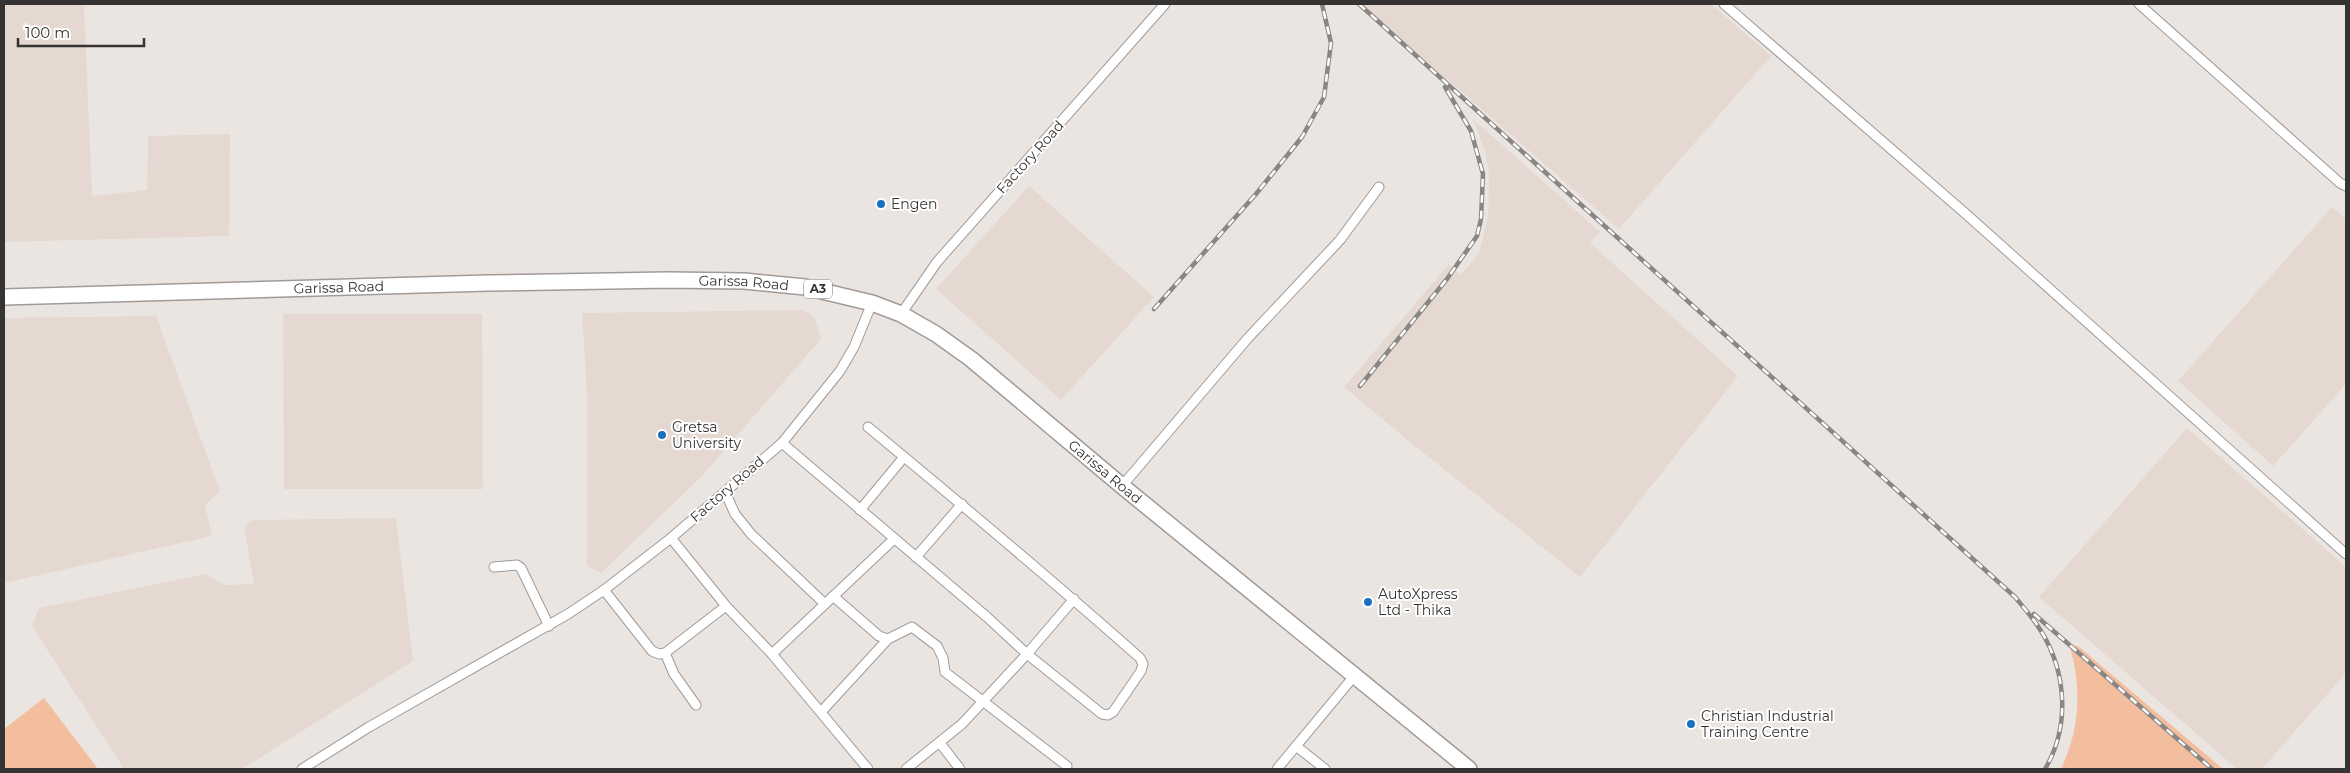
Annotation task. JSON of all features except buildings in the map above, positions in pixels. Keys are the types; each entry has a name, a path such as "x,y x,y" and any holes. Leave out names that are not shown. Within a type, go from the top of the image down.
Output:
{"highway":[{"name":"Garissa Road","path":"4,297 488,283 668,280 744,281 805,287 872,303 901,314 936,334 971,359 1122,486 1469,769"}],"street":[{"name":"Factory Road","path":"901,314 937,262 1164,4"},
{"path":"1724,4 1973,220 2346,554"},
{"path":"2139,4 2340,183 2346,186"},
{"path":"1122,486 1248,338 1340,240 1379,188"},
{"name":"Factory Road","path":"302,769 370,727 549,626 604,590 671,538 782,443 840,371 854,347 872,303"},
{"path":"782,443 1000,628 1028,654 1102,714 1108,715 1113,712 1141,671 1143,664 1140,658 1074,599 868,427"},
{"path":"860,510 904,457"},
{"path":"725,492 735,514 751,534 825,604"},
{"path":"916,557 962,504"},
{"path":"671,538 726,606 772,654 868,769"},
{"path":"772,654 894,539"},
{"path":"494,567 517,565 524,571 549,626"},
{"path":"604,590 652,650 659,654 665,653 726,606"},
{"path":"833,596 879,636 888,639"},
{"path":"906,769 940,743 985,701 1074,599"},
{"path":"821,712 888,639 908,628 918,630 941,651 945,672 1067,766"},
{"path":"665,653 674,674 696,706"},
{"path":"1277,769 1355,675"},
{"path":"940,743 960,769"},
{"path":"1296,746 1325,769"}],"shaded area":[{"path":"4,4 84,4 92,196 147,190 148,136 230,134 229,236 4,242"},
{"path":"1361,4 1711,4 1771,56 1619,229"},
{"path":"1473,119 1600,232 1590,243 1738,376 1580,577 1411,443 1344,387 1449,264 1461,275 1479,253 1488,217 1489,176 1485,150"},
{"path":"1029,186 1154,297 1061,400 936,289"},
{"path":"2332,207 2346,219 2346,384 2273,466 2178,381"},
{"name":"Gretsa University","path":"801,310 810,314 815,319 821,339 702,476 601,573 587,566 587,395 582,313"},
{"path":"283,314 482,314 483,489 284,489"},
{"path":"156,316 220,491 205,505 212,536 4,583 4,318"},
{"path":"2187,428 2346,567 2346,673 2262,769 2237,769 2039,597"},
{"path":"396,518 413,661 242,769 124,769 32,626 39,608 205,574 224,585 254,584 244,527 253,520"},
{"path":"2078,646 2223,769 2061,769 2072,739 2077,709 2076,678 2070,647"},
{"path":"44,698 98,769 4,769 4,729"}],"railway":[{"path":"1154,309 1256,194 1302,137 1324,97 1331,43 1322,4"},
{"path":"1359,4 2015,597 2035,622 2050,647 2060,682 2062,718 2059,736 2045,769"},
{"path":"1360,386 1447,279 1477,236 1481,219 1483,174 1471,131 1445,87"},
{"path":"2034,614 2212,769"}],"place":[{"name":"Engen","path":"881,204"},
{"name":"Gretsa University","path":"662,435"},
{"name":"AutoXpress Ltd - Thika","path":"1368,602"},
{"name":"Christian Industrial Training Centre","path":"1691,724"}]}
